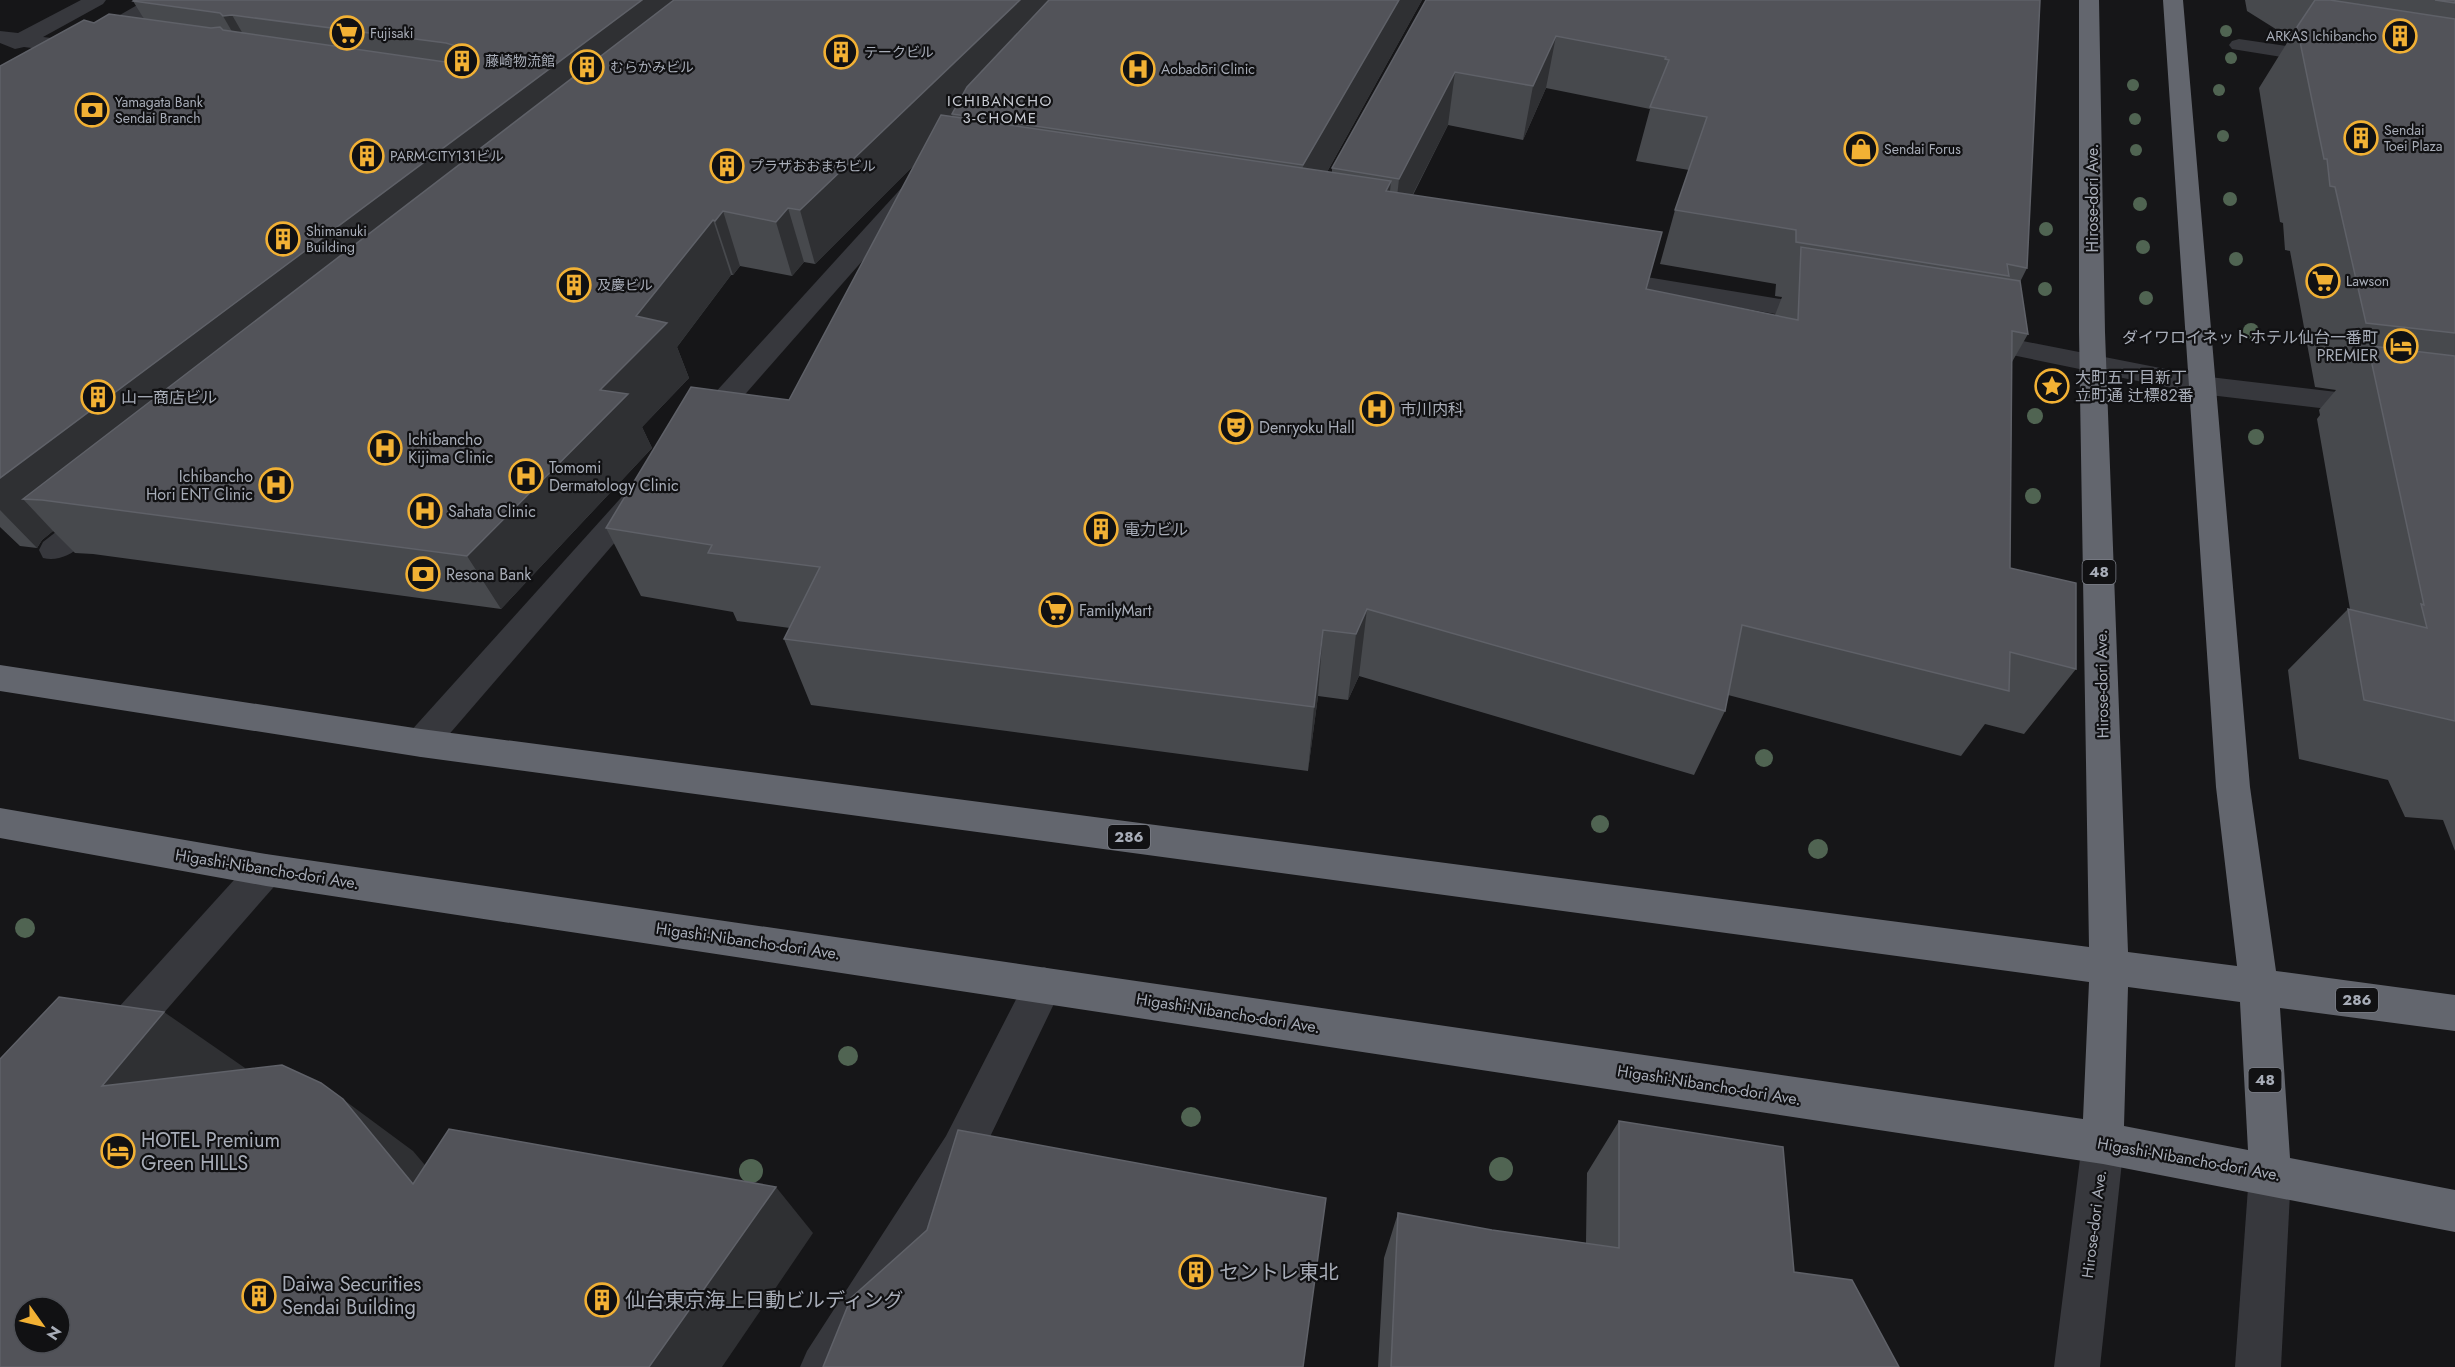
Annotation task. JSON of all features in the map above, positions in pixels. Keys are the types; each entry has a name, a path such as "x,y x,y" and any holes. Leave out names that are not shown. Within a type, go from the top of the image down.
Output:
{"highway":[{"name":"Hirose-dori Ave.","path":"2089,0 2094,363 2109,966 2103,1143"},
{"name":"48","path":"2173,0 2201,385 2234,787 2259,986 2271,1174"},
{"name":"286","path":"0,678 421,743 2455,1013"},
{"name":"Higashi-Nibancho-dori Ave.","path":"0,823 266,870 2103,1143 2455,1210"}],"street":[{"path":"0,50 10,38 96,0"},
{"path":"47,64 161,0"},
{"path":"10,38 109,53"},
{"path":"2239,45 2341,61"},
{"path":"684,446 929,171"},
{"path":"1581,274 1841,317"},
{"path":"1959,337 2201,385 2455,415"},
{"path":"421,743 652,481"},
{"path":"54,550 119,498"},
{"path":"88,1067 134,1020 266,870"},
{"path":"823,1367 961,1151 1044,985"},
{"name":"Hirose-dori Ave.","path":"2078,1367 2103,1143"},
{"path":"2258,1367 2271,1174"}],"building":[{"path":"134,0 642,0 0,478 0,66 84,20 94,23 109,14 211,28 220,27 223,30 445,62 454,59 459,54 456,46 446,43 232,15 223,16 220,13"},
{"path":"674,0 1020,0 800,210 788,208 776,222 723,211 715,221 713,220 636,316 667,323 600,390 628,394 467,556 23,499"},
{"path":"1049,0 1399,0 1303,165 952,114 967,87"},
{"path":"1426,0 2040,0 2027,268 2007,264 2009,276 1796,242 1796,230 1675,210 1707,117 1650,107 1669,60 1665,59 1666,57 1556,36 1533,86 1455,72 1399,179 1332,168"},
{"path":"2315,0 2330,0 2455,19 2455,333 2366,323 2335,187 2330,186 2327,159 2324,159 2297,27"},
{"path":"2435,0 2455,0 2455,3"},
{"path":"941,115 1391,181 1386,191 1662,232 1646,289 1798,320 1801,247 2020,281 2028,334 2012,331 2010,568 2076,583 2076,669 2010,652 2009,691 1742,625 1725,711 1367,609 1356,634 1323,630 1314,707 784,639 820,567 708,553 712,545 606,528 691,387 789,400"},
{"path":"2371,346 2455,356 2455,721 2364,700 2348,609 2427,628 2370,355 2374,356"},
{"path":"59,997 164,1012 102,1086 282,1065 321,1083 343,1099 413,1184 449,1129 776,1187 649,1367 0,1367 0,1059"},
{"path":"1619,1121 1783,1147 1794,1272 1852,1280 1899,1367 1391,1367 1398,1213 1492,1230 1619,1248"},
{"name":"セントレ東北","path":"958,1130 1326,1198 1303,1367 823,1367 851,1298 927,1230"}],"place":[{"name":"Fujisaki","path":"347,33"},
{"name":"ARKAS Ichibancho","path":"2400,36"},
{"name":"テークビル","path":"841,52"},
{"name":"藤崎物流館","path":"462,61"},
{"name":"むらかみビル","path":"587,67"},
{"name":"Aobadōri Clinic","path":"1138,69"},
{"name":"Yamagata Bank Sendai Branch","path":"92,110"},
{"name":"Sendai Toei Plaza","path":"2361,138"},
{"name":"Sendai Forus","path":"1861,149"},
{"name":"PARM-CITY131ビル","path":"367,156"},
{"name":"プラザおおまちビル","path":"727,166"},
{"name":"Shimanuki Building","path":"283,239"},
{"name":"Lawson","path":"2323,281"},
{"name":"及慶ビル","path":"574,285"},
{"name":"ダイワロイネットホテル仙台一番町 PREMIER","path":"2401,346"},
{"name":"大町五丁目新丁 立町通 辻標82番","path":"2052,386"},
{"name":"山一商店ビル","path":"98,397"},
{"name":"市川内科","path":"1377,409"},
{"name":"Denryoku Hall","path":"1236,427"},
{"name":"Ichibancho Kijima Clinic","path":"385,448"},
{"name":"Tomomi Dermatology Clinic","path":"526,476"},
{"name":"Ichibancho Hori ENT Clinic","path":"276,485"},
{"name":"Sahata Clinic","path":"425,511"},
{"name":"電力ビル","path":"1101,529"},
{"name":"Resona Bank","path":"423,574"},
{"name":"FamilyMart","path":"1056,610"},
{"name":"HOTEL Premium Green HILLS","path":"118,1151"},
{"name":"セントレ東北","path":"1196,1272"},
{"name":"Daiwa Securities Sendai Building","path":"259,1296"},
{"name":"仙台東京海上日動ビルディング","path":"602,1300"}],"district":[{"name":"ICHIBANCHO 3-CHOME","path":"1000,110"}]}
